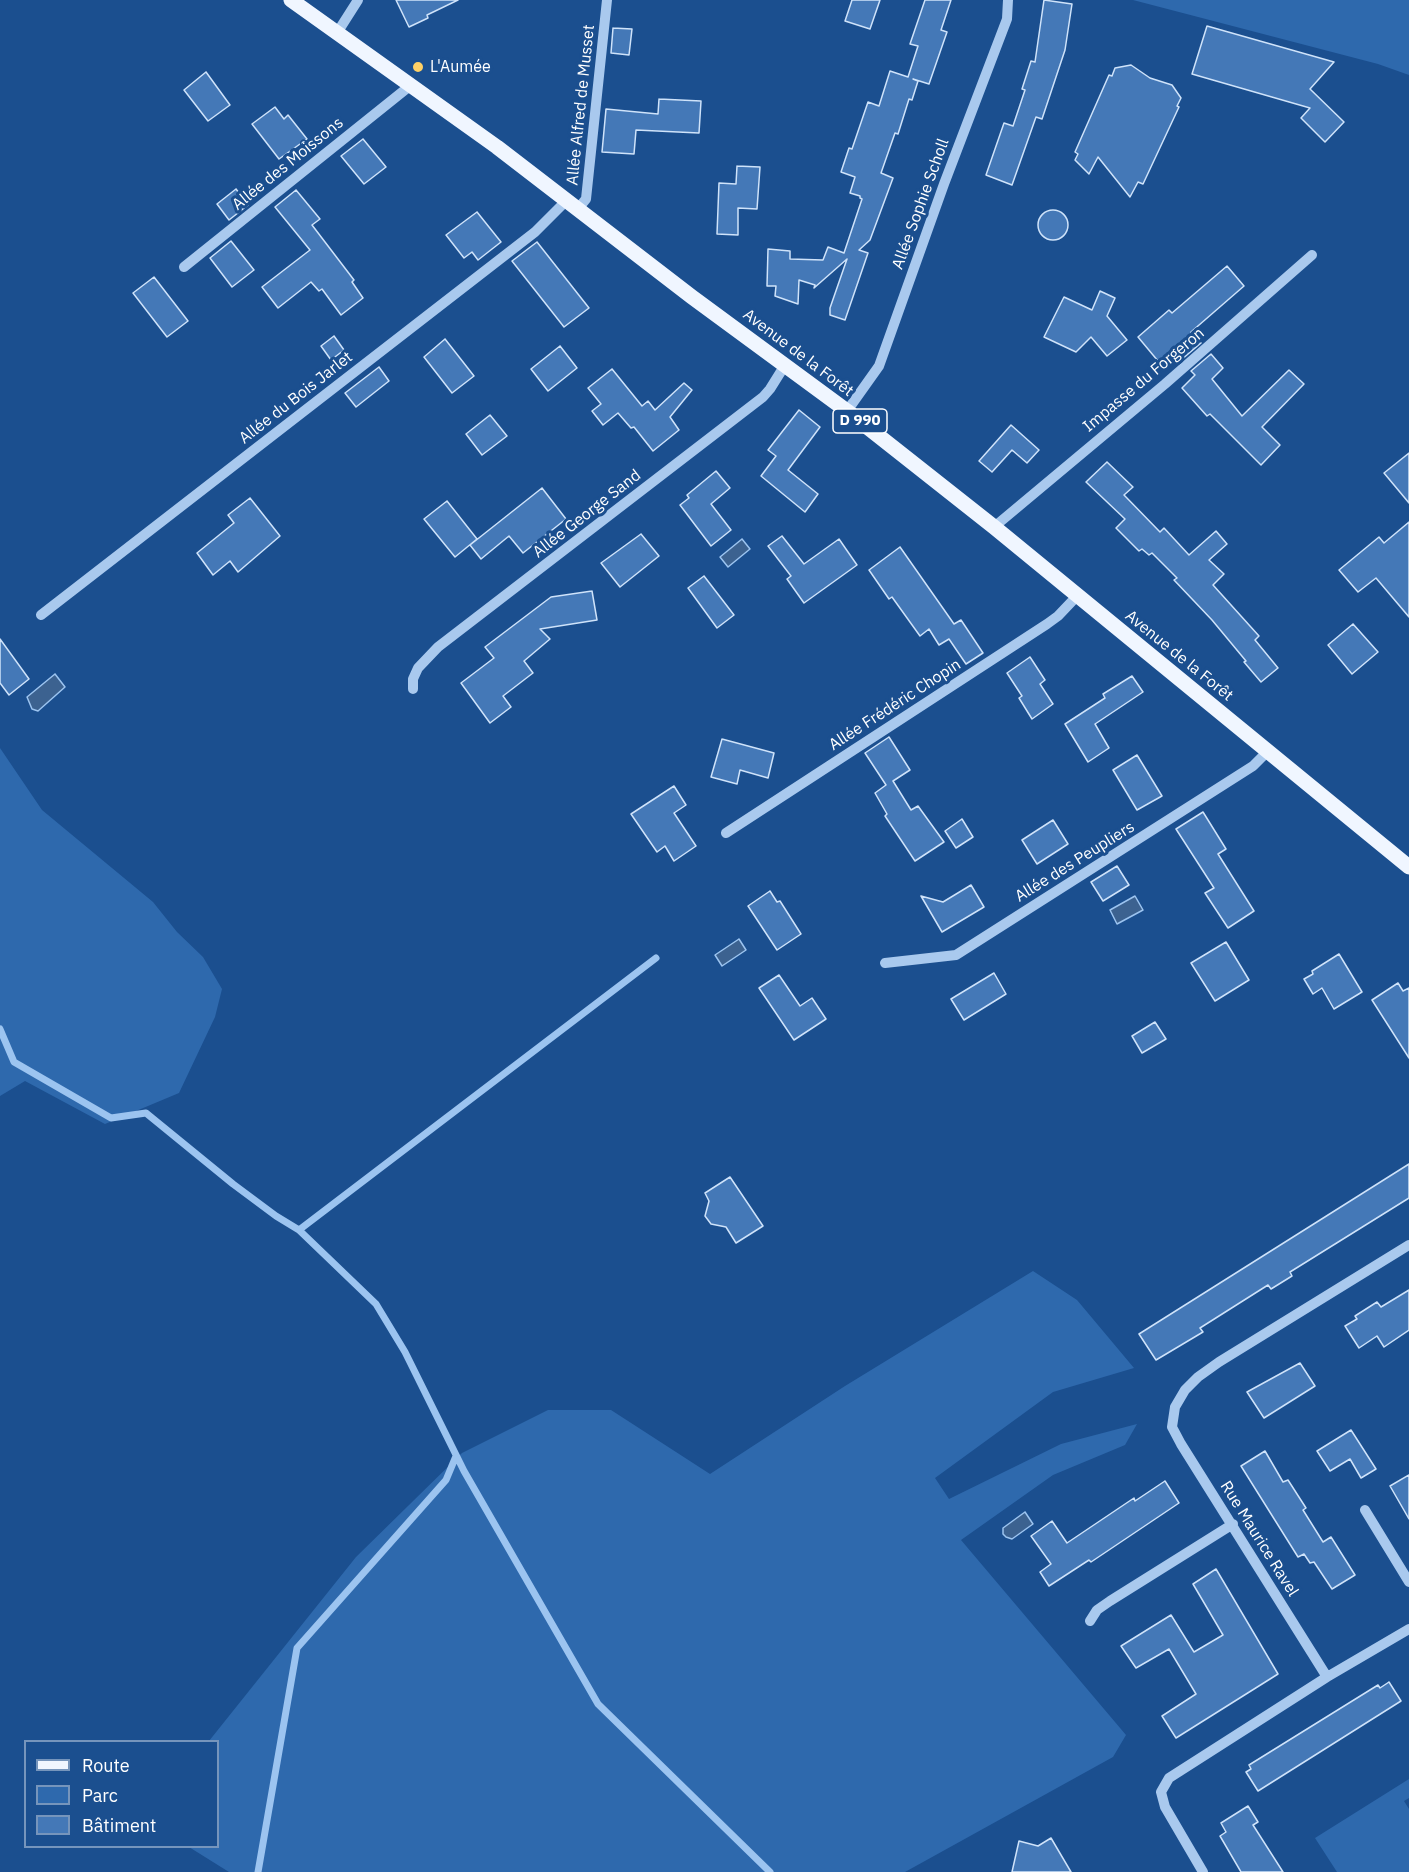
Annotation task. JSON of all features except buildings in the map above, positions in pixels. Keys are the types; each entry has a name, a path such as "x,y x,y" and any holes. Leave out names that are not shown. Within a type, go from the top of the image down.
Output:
{"main road":[{"name":"Avenue de la Forêt","path":"291,0 411,85 847,411 1176,674 1267,752 1409,867"}],"street":[{"path":"337,33 358,0"},
{"name":"Allée Alfred de Musset","path":"572,205 586,199 607,0"},
{"name":"Allée Sophie Scholl","path":"847,411 879,366 944,184 1007,19 1008,0"},
{"name":"Allée des Moissons","path":"184,267 411,85"},
{"name":"Allée du Bois Jarlet","path":"41,615 525,239 572,205"},
{"name":"Impasse du Forgeron","path":"994,527 1165,384 1312,255"},
{"name":"Allée George Sand","path":"413,689 413,680 418,668 438,647 763,397 785,365"},
{"name":"Allée Frédéric Chopin","path":"726,833 1047,624 1077,596"},
{"name":"Allée des Peupliers","path":"885,963 956,955 1253,766 1267,752"},
{"name":"Rue Maurice Ravel","path":"1327,1677 1172,1427 1175,1407 1185,1390 1219,1362 1409,1245"},
{"path":"1365,1510 1409,1582"},
{"path":"1090,1621 1097,1610 1110,1601 1233,1524"},
{"path":"1200,1871 1165,1807 1161,1792 1169,1778 1327,1677 1409,1629"}],"green space":[{"path":"1133,0 1409,0 1409,75 1378,64"},
{"path":"0,748 42,810 153,902 177,932 203,957 222,989 215,1017 179,1093 105,1124 25,1081 0,1096"},
{"path":"1033,1271 1077,1300 1134,1368 1053,1392 935,1478 949,1499 1061,1444 1137,1424 1125,1445 1053,1475 961,1540 1126,1735 1113,1757 905,1872 229,1872 191,1848 219,1848 219,1740 210,1740 356,1557 462,1453 548,1410 611,1410 710,1474 845,1386"},
{"path":"1409,1779 1409,1798 1404,1801 1409,1809 1409,1872 1337,1872 1315,1838"}],"shaded area":[{"path":"742,539 750,549 728,567 720,557"},
{"path":"55,674 65,687 38,711 32,709 27,697"},
{"path":"1135,896 1143,910 1117,924 1110,910"},
{"path":"739,939 746,950 722,966 715,955"},
{"path":"1025,1512 1033,1524 1012,1539 1006,1537 1003,1534 1003,1528"}],"waterway":[{"path":"656,958 299,1230 376,1304 405,1352 464,1471 598,1704 770,1872"},
{"path":"0,1029 14,1062 111,1118 146,1113 233,1184 299,1230"},
{"path":"258,1872 297,1648 446,1480 456,1456"}],"place":[{"name":"L'Aumée","path":"418,67"}]}
